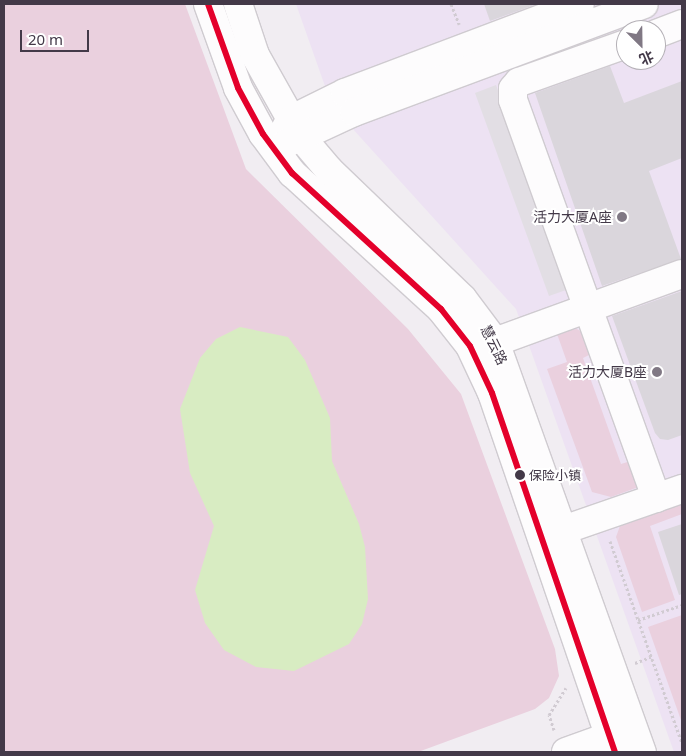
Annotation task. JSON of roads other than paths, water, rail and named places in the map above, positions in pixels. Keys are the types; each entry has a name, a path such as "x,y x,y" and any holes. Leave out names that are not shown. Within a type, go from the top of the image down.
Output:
{"street":[{"name":"慧云路","path":"208,4 238,88 274,149 292,174 458,328 492,392 552,534 630,745"},
{"name":"慧云路","path":"238,4 255,55 295,128 329,170 462,298 495,342 552,534"},
{"path":"274,149 295,128 345,93 580,4"},
{"path":"295,128 354,112 644,4"},
{"path":"666,30 682,24"},
{"path":"616,48 519,82 513,89 516,114 656,498"},
{"path":"495,342 682,274"},
{"path":"552,534 682,489"},
{"path":"566,752 630,745"}],"place":[{"name":"活力大厦A座","path":"622,217"},
{"name":"活力大厦B座","path":"657,372"},
{"name":"保险小镇","path":"520,475"}]}
